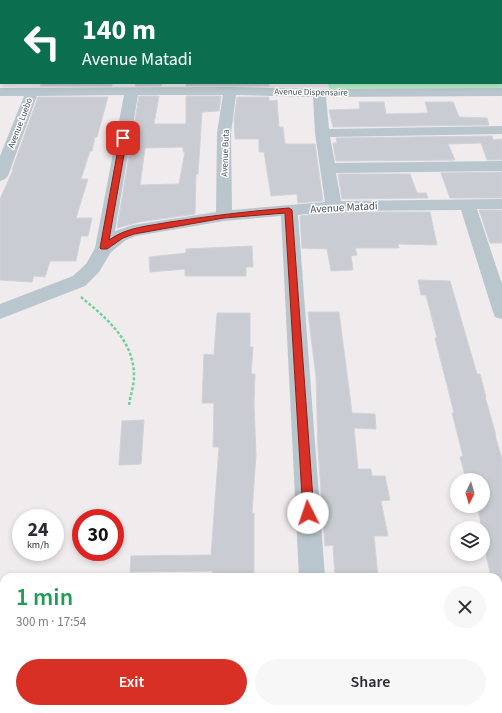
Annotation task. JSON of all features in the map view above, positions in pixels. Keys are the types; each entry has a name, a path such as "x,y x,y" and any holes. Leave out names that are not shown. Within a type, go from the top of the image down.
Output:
{"street":[{"name":"Avenue Dispensaire","path":"0,92 311,90 502,92"},
{"path":"311,90 322,133 334,206"},
{"path":"104,248 132,91"},
{"name":"Avenue Buta","path":"224,216 224,133 230,91"},
{"name":"Avenue Luebo","path":"0,176 32,92"},
{"path":"322,133 502,130"},
{"path":"328,168 502,166"},
{"path":"467,204 502,312"},
{"name":"Avenue Matadi","path":"0,312 14,305 69,286 79,281 93,268 104,248 120,236 133,231 224,216 334,206 502,204"},
{"path":"289,210 312,573"}],"path":[{"path":"69,286 104,316 123,338 129,348 133,363 134,376 129,406"}],"green space":[{"path":"328,84 502,84 502,90 330,92"}],"building":[{"path":"41,84 112,84 112,86 40,86"},
{"path":"136,84 162,84 161,86 135,86"},
{"path":"186,84 269,84 269,86 186,86"},
{"path":"139,96 159,96 154,124 186,124 186,96 221,96 219,111 202,112 198,174 196,174 195,214 139,222 117,228","holes":["183,147 183,152 185,152 179,184 140,185 145,148"]},
{"path":"38,97 108,97 97,137 95,137 92,151 90,151 81,179 88,179 76,218 92,218 88,236 81,236 76,261 50,261 45,277 34,276 32,282 0,280 0,199 13,170"},
{"path":"237,97 269,97 269,101 277,100 279,127 283,127 285,144 315,144 323,201 298,203 297,194 271,196 264,152 259,152 259,139 235,139 234,120"},
{"path":"359,102 384,102 386,114 428,113 425,102 453,102 459,117 487,118 489,125 333,127 329,110 360,109"},
{"path":"492,136 493,140 502,139 502,160 487,160 481,143 448,144 455,160 336,161 333,143 337,143 336,138"},
{"path":"502,172 502,198 450,198 441,173"},
{"path":"338,174 410,174 417,193 426,193 428,198 342,199"},
{"path":"479,210 502,210 502,243 490,243"},
{"path":"334,212 430,212 437,245 398,244 399,248 355,248 357,255 351,256 353,270 331,271 327,249 302,248 300,216"},
{"path":"252,246 253,267 246,267 246,276 185,276 185,269 150,272 149,257 186,253 186,249"},
{"path":"418,280 450,281 477,374 480,374 502,459 502,573 490,573 487,561 490,561 490,521 480,521 479,513 490,513 490,473 464,473 460,457 463,456 452,413 454,413 426,295 421,295"},
{"path":"308,312 339,312 352,413 375,414 376,429 354,428 358,469 371,469 372,476 385,476 390,500 381,501 388,536 374,536 378,573 335,573 333,545 325,546 318,449 316,377"},
{"path":"217,313 250,313 250,347 253,347 251,374 255,374 254,403 256,455 252,513 254,513 254,573 213,573 213,571 130,572 131,556 211,555 219,447 213,447 214,403 202,403 204,354 214,355"},
{"path":"144,420 141,464 119,465 122,421"}],"route":[{"path":"123,138 104,248 120,236 133,231 224,216 289,210 308,513"}]}
